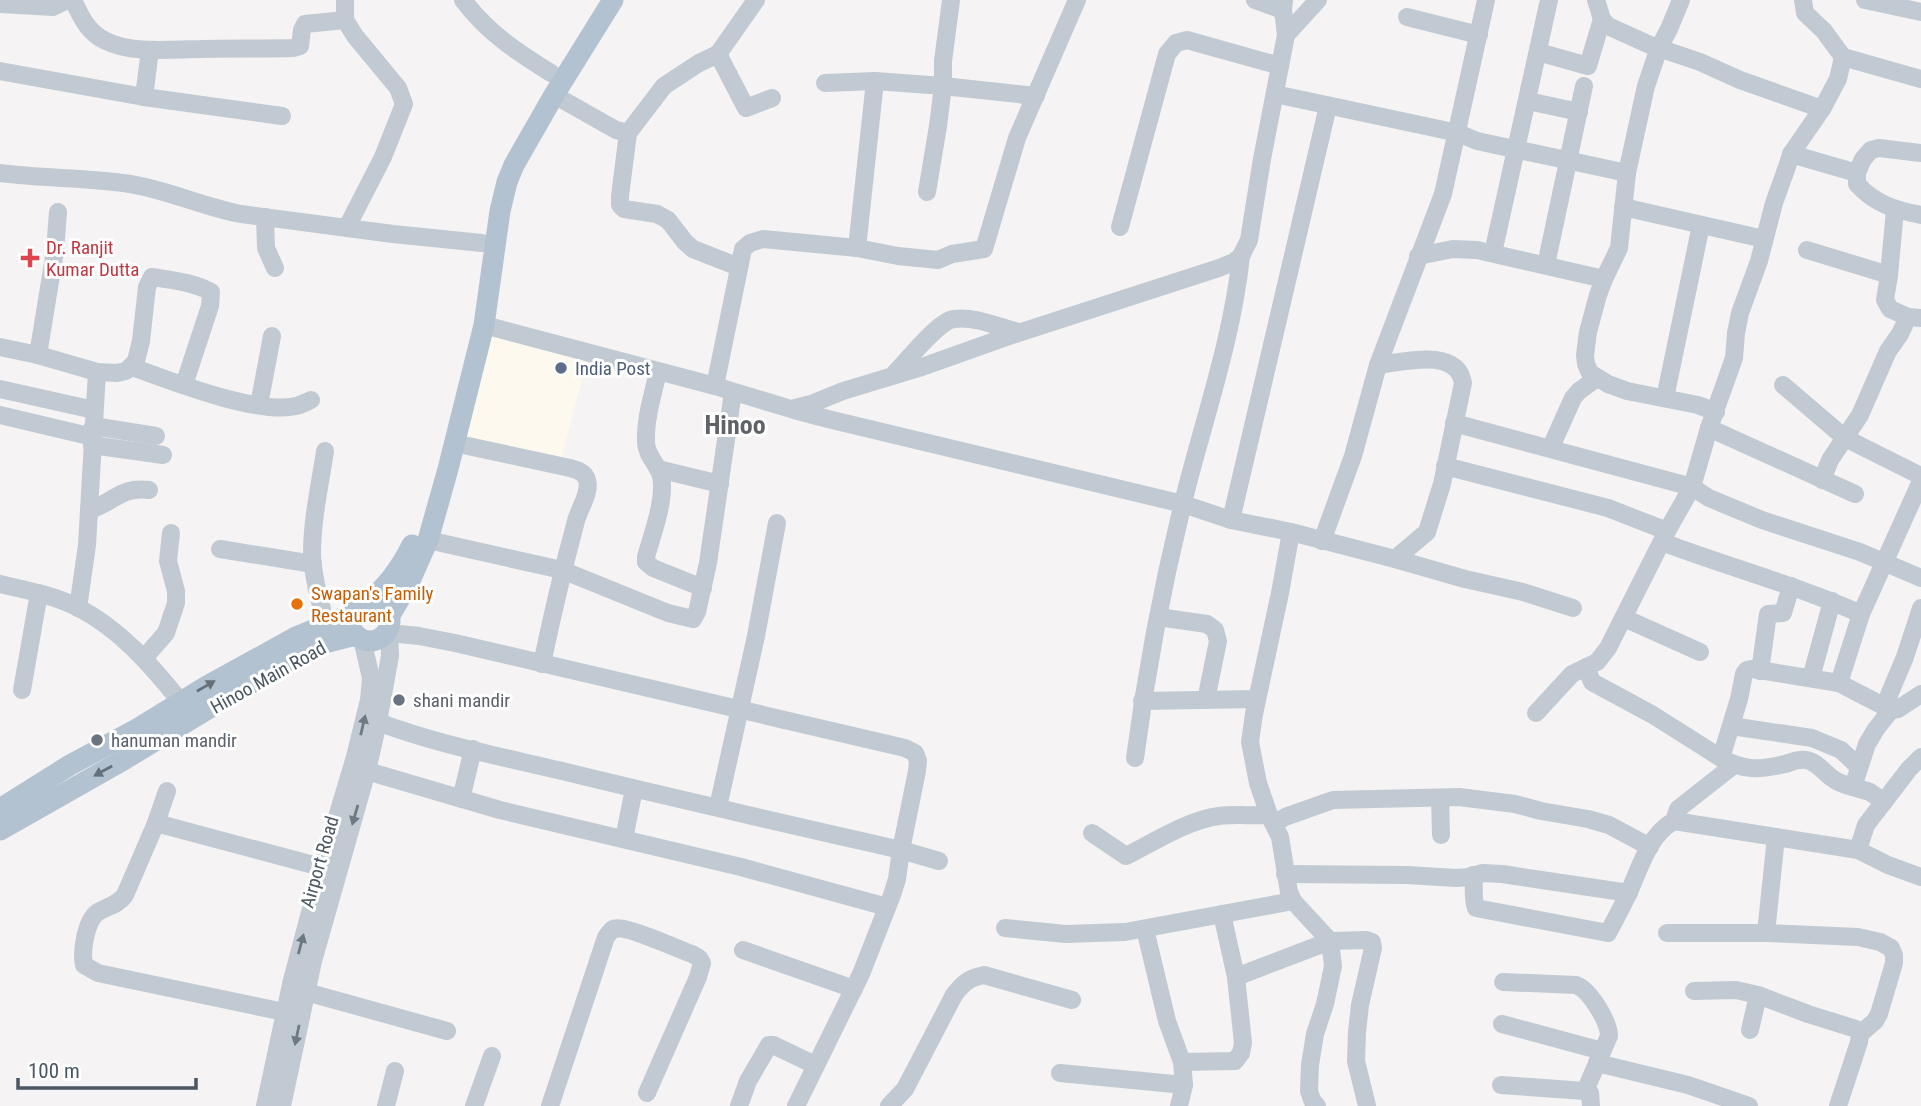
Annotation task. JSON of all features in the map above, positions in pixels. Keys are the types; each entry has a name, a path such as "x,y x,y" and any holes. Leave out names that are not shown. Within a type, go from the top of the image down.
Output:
{"main road":[{"path":"359,622 405,561 420,524 471,326 487,204 495,178 514,136 598,0"},
{"path":"359,622 369,640 384,635 428,540 484,325 500,211 507,182 554,95 613,0"},
{"path":"359,622 379,603 387,611 389,626"},
{"name":"Hinoo Main Road","path":"0,809 70,765 269,651 327,623 359,622"},
{"name":"Hinoo Main Road","path":"0,830 289,660 328,642 359,622"}],"street":[{"path":"0,4 53,7 67,0"},
{"path":"74,0 86,25 104,41 150,50 293,48 300,46 305,24 345,20"},
{"path":"345,0 345,20 398,88 404,104 383,157 347,227"},
{"path":"463,0 501,41 551,73"},
{"path":"738,267 693,249 668,220 657,214 624,209 620,205 620,196 628,133 664,86 718,54 756,0"},
{"path":"928,192 943,86 943,61 951,0"},
{"path":"715,386 738,267 746,245 764,239 857,248 938,260 952,254 984,249 1017,138 1077,0"},
{"path":"1135,758 1142,701 1158,617 1183,504 1221,364 1241,256 1249,240 1286,35 1283,5 1255,0"},
{"path":"1286,35 1318,0"},
{"path":"1322,541 1353,456 1378,365 1443,194 1486,0"},
{"path":"1493,253 1549,0"},
{"path":"1596,0 1602,19 1608,26 1740,80 1822,109"},
{"path":"1681,0 1659,48 1646,86 1627,173 1619,248 1604,279 1588,332 1586,364 1590,373 1597,378 1627,391 1698,405 1713,420 1822,480 1855,494"},
{"path":"1802,0 1805,13 1824,31 1843,57 1921,79"},
{"path":"1865,0 1921,12"},
{"path":"1407,17 1479,35"},
{"path":"1538,52 1588,66 1602,19"},
{"path":"1120,227 1167,54 1176,43 1187,40 1280,66"},
{"path":"144,97 150,50"},
{"path":"718,54 746,108 772,98"},
{"path":"1536,713 1572,674 1597,662 1608,648 1692,487 1734,358 1740,313 1759,261 1791,154 1822,109 1838,79 1843,57"},
{"path":"0,71 144,97 282,116"},
{"path":"857,248 875,81"},
{"path":"825,83 875,81 1036,96"},
{"path":"1546,265 1584,86"},
{"path":"1275,94 1627,173"},
{"path":"554,95 616,130 628,133"},
{"path":"1528,101 1579,112"},
{"path":"1231,520 1328,106"},
{"path":"1921,153 1879,148 1871,150 1863,159 1857,173 1857,184 1877,202 1895,210 1921,215"},
{"path":"1791,154 1857,173"},
{"path":"0,173 130,184 219,210 482,243"},
{"path":"1623,207 1764,239"},
{"path":"1822,480 1830,460 1860,415 1888,351 1915,318 1890,309 1885,300 1895,210"},
{"path":"38,355 55,251 58,212"},
{"path":"265,217 266,248 275,268"},
{"path":"1665,398 1702,225"},
{"path":"1418,256 1453,249 1477,250 1604,279"},
{"path":"1807,250 1889,275"},
{"path":"791,408 811,404 843,391 1219,268 1241,256"},
{"path":"0,347 97,372 117,373 132,367 136,361 147,287 152,277 175,281 211,292 210,306 184,385"},
{"path":"893,375 936,328 948,320 957,318 977,321 1018,333"},
{"path":"484,325 828,419 1183,504 1231,520 1291,532 1573,608"},
{"path":"259,405 271,336"},
{"path":"1378,365 1433,359 1457,367 1463,383 1442,484 1427,532 1395,559"},
{"path":"132,367 208,393 259,405 288,407 311,400"},
{"path":"78,608 90,510 97,372"},
{"path":"658,372 646,439 648,453 658,469 662,486 646,562 653,568 703,588"},
{"path":"1551,447 1573,398 1597,378"},
{"path":"1783,386 1845,439 1921,478 1861,614 1839,682"},
{"path":"0,389 163,456"},
{"path":"428,540 562,570 690,620 695,617 703,588 733,392"},
{"path":"0,415 156,436"},
{"path":"1454,422 1692,487 1709,498 1762,520 1860,552 1921,578"},
{"path":"454,443 570,468 585,475 587,490 562,570 541,664"},
{"path":"325,450 313,527 313,564 317,591 327,623"},
{"path":"1445,466 1608,508 1665,537 1756,576 1791,586 1861,614"},
{"path":"658,469 720,484"},
{"path":"90,510 127,491 149,490"},
{"path":"718,807 756,636 777,523"},
{"path":"1291,532 1250,742 1258,783 1280,837 1285,874 1293,901 1330,941 1333,966 1315,1034 1310,1065 1309,1091 1317,1106"},
{"path":"144,658 166,633 176,603 176,591 168,561 171,533"},
{"path":"220,549 313,564"},
{"path":"0,584 39,593 78,608 117,634 144,658 180,701"},
{"path":"1760,671 1768,614 1783,612 1791,586"},
{"path":"22,690 39,593"},
{"path":"1811,678 1832,601"},
{"path":"1891,710 1889,695 1921,608"},
{"path":"1158,617 1207,624 1215,630 1218,641 1206,700"},
{"path":"1625,618 1700,652"},
{"name":"Airport Road","path":"282,1106 330,870 369,699 370,678 359,622"},
{"path":"389,626 419,636 905,748 915,753 918,771 897,879 854,989 796,1106"},
{"name":"Airport Road","path":"265,1106 284,1012 330,870 367,771 390,656 389,626"},
{"path":"1586,667 1592,682 1744,769 1808,760 1844,785 1870,792 1884,802"},
{"path":"1674,821 1678,809 1728,761 1731,726 1747,670 1839,682 1891,710 1898,709 1921,694"},
{"path":"1142,701 1257,699"},
{"path":"1853,787 1867,744 1875,729 1891,710"},
{"path":"378,722 397,730 634,789 939,861"},
{"path":"1731,726 1812,738 1841,750 1859,766"},
{"path":"461,799 473,749"},
{"path":"1858,850 1866,825 1921,757"},
{"path":"367,771 500,810 741,867 887,907"},
{"path":"624,839 634,789"},
{"path":"167,791 125,895 121,901 100,911 89,921 83,952 84,964 98,973 284,1012"},
{"path":"1440,797 1441,835"},
{"path":"1092,833 1126,856 1173,832 1218,816 1272,820 1333,800 1459,797 1515,804 1588,819 1609,825 1650,847"},
{"path":"1473,875 1473,899 1476,908 1608,933 1643,858 1663,827 1674,821 1858,850 1921,877"},
{"path":"156,823 330,870"},
{"path":"1766,933 1776,837"},
{"path":"1285,874 1303,872 1456,878 1482,873 1502,874 1629,892"},
{"path":"1004,928 1066,934 1125,932 1293,901"},
{"path":"1182,1062 1235,1060 1241,1053 1243,1043 1236,977 1222,914"},
{"path":"550,1106 606,937 617,928 692,954 702,962 698,977 647,1093"},
{"path":"1145,929 1167,1021 1182,1062 1184,1085 1179,1106"},
{"path":"1667,933 1858,937 1880,942 1891,948 1894,963 1879,1014 1860,1034 1838,1106"},
{"path":"1236,977 1330,941 1371,942 1373,948 1360,1005 1356,1061 1367,1106"},
{"path":"743,950 854,989"},
{"path":"889,1106 905,1089 954,995 963,983 984,975 1072,1000"},
{"path":"1501,1085 1588,1098 1609,1037 1606,1022 1581,987 1503,982"},
{"path":"1694,990 1736,990 1758,995 1856,1029 1860,1034"},
{"path":"306,992 447,1031"},
{"path":"1750,1030 1758,995"},
{"path":"1502,1024 1749,1106"},
{"path":"738,1106 769,1045 815,1065"},
{"path":"474,1106 492,1056"},
{"path":"386,1106 395,1071"},
{"path":"1060,1073 1184,1085"}],"shaded area":[{"path":"487,329 588,356 560,464 462,441"}],"place":[{"name":"Dr. Ranjit Kumar Dutta","path":"30,258"},
{"name":"India Post","path":"561,368"},
{"name":"Swapan's Family Restaurant","path":"297,604"},
{"name":"shani mandir","path":"399,700"},
{"name":"hanuman mandir","path":"97,740"}],"district":[{"name":"Hinoo","path":"735,425"}]}
